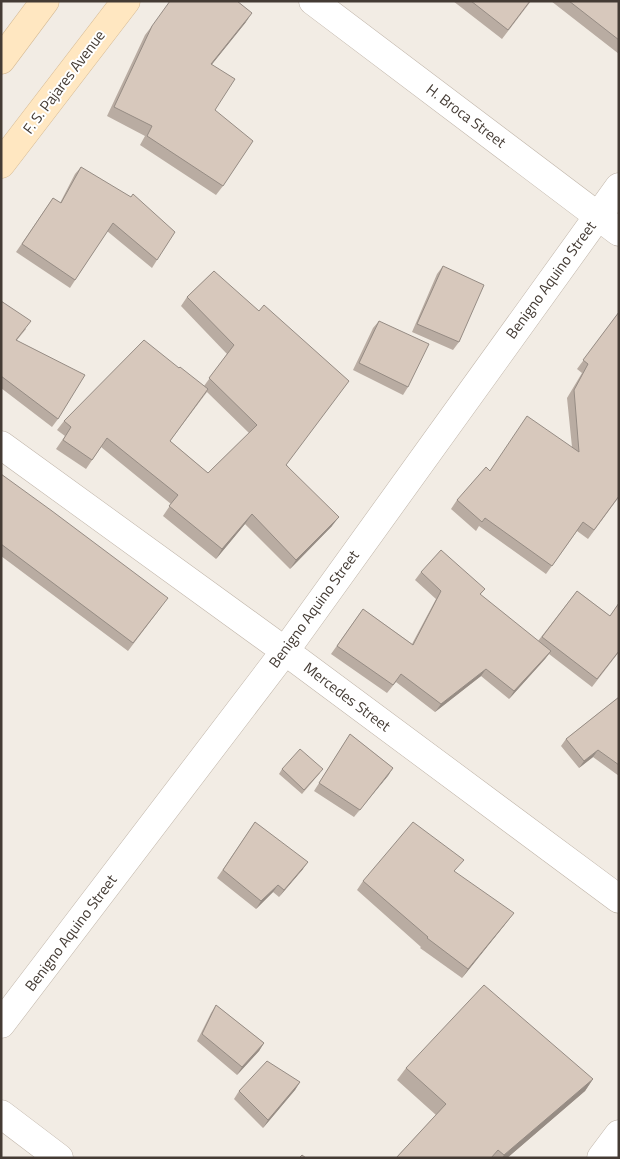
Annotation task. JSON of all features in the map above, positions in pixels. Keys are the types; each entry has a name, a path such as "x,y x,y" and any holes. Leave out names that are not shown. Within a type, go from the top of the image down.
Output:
{"main road":[{"path":"1,60 45,1"},
{"name":"F. S. Pajares Avenue","path":"1,164 126,1"}],"street":[{"name":"H. Broca Street","path":"313,1 619,232"},
{"name":"Benigno Aquino Street","path":"1,1024 285,651 619,187"},
{"name":"Mercedes Street","path":"1,445 285,651 619,899"},
{"path":"1,1114 59,1158"},
{"path":"601,1158 619,1134"}],"building":[{"path":"170,1 237,1 252,13 211,64 235,79 215,110 253,141 223,186 147,136 152,126 114,107 152,26"},
{"path":"471,1 530,1 508,30"},
{"path":"569,1 619,1 619,40"},
{"path":"81,167 131,197 133,194 175,232 157,260 113,223 75,280 22,244 53,198 61,203"},
{"path":"443,266 484,285 459,342 417,324"},
{"path":"214,271 259,311 264,305 349,381 286,465 339,517 296,560 252,514 222,549 169,506 178,495 107,438 92,460 63,440 71,427 64,421 144,340 208,389 170,441 208,473 257,425 209,378 234,345 187,297"},
{"path":"1,301 31,321 16,340 85,375 58,419 1,376"},
{"path":"619,312 619,496 594,530 583,522 552,566 485,518 482,522 457,500 486,467 490,471 527,416 579,452 574,390 588,364 583,360"},
{"path":"379,321 429,344 408,387 359,363"},
{"path":"1,474 168,598 133,643 1,544"},
{"path":"441,550 485,589 480,594 551,651 514,691 486,669 441,704 401,674 393,685 337,646 363,609 413,645 441,591 421,572"},
{"path":"577,591 610,616 619,603 619,651 597,679 542,637"},
{"path":"619,697 619,765 598,750 584,761 566,739"},
{"path":"350,734 393,768 360,810 319,783"},
{"path":"300,749 323,769 304,790 282,769"},
{"path":"255,822 308,862 284,890 278,885 261,901 223,870"},
{"path":"413,822 464,860 454,871 514,913 468,969 427,938 363,881"},
{"path":"484,985 593,1079 504,1155 498,1150 491,1158 396,1158 446,1104 406,1068"},
{"path":"216,1005 264,1043 242,1067 202,1034"},
{"path":"267,1061 300,1082 268,1120 239,1091"}]}
